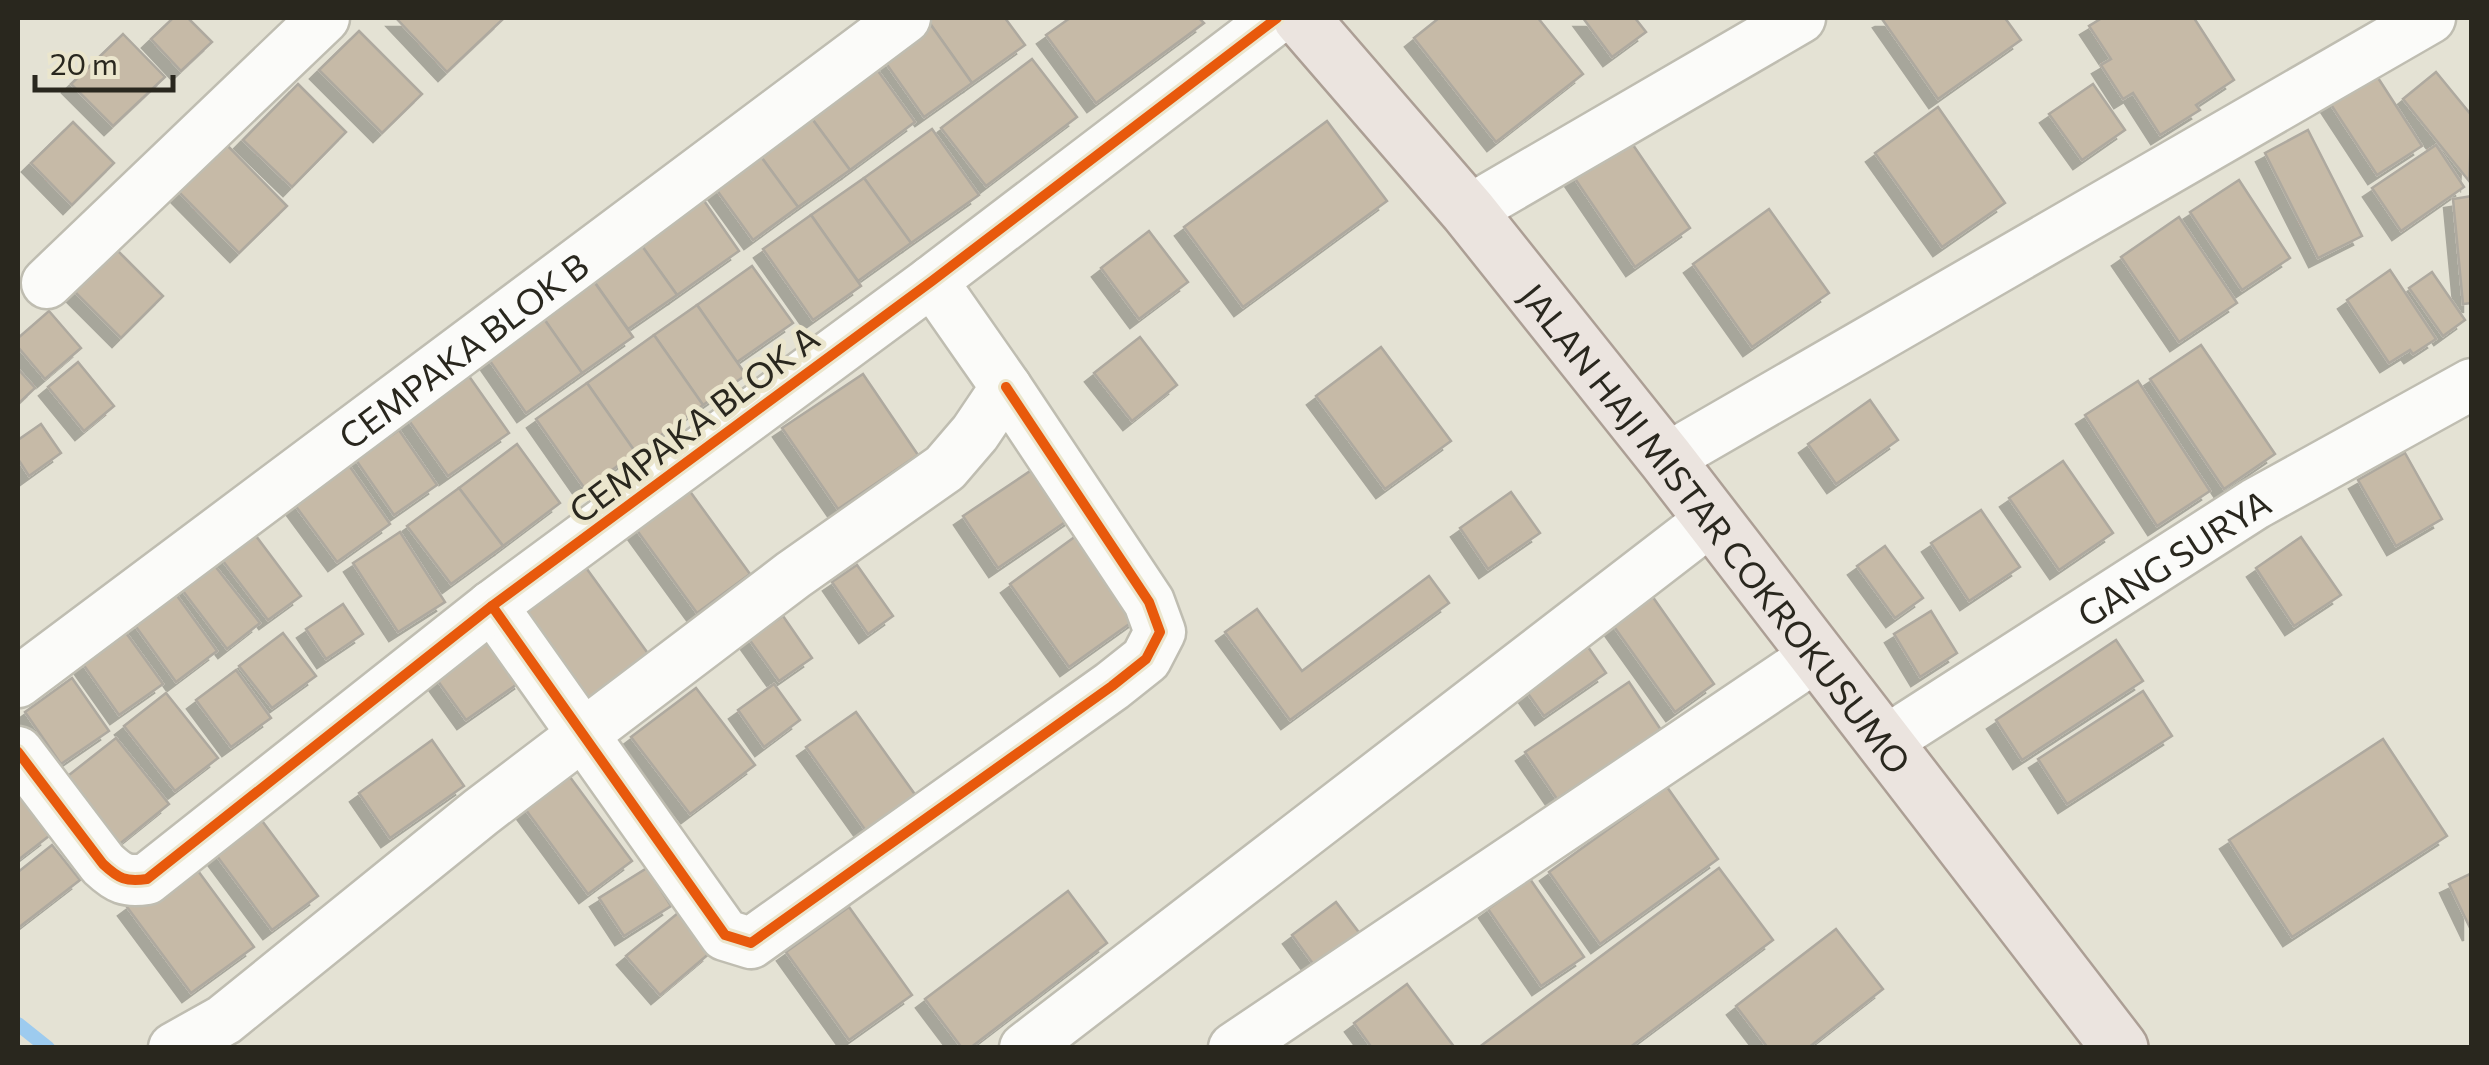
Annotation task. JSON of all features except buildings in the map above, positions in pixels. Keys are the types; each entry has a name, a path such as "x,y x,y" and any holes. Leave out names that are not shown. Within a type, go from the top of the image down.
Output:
{"main road":[{"name":"JALAN HAJI MISTAR COKROKUSUMO","path":"1301,18 1468,211 1666,458 2105,1042"}],"street":[{"path":"46,283 324,18"},
{"name":"CEMPAKA BLOK B","path":"18,682 905,18"},
{"name":"CEMPAKA BLOK A","path":"18,752 119,879 147,879 492,606 932,281 1277,18"},
{"path":"1468,211 1800,18"},
{"path":"1666,458 2430,18"},
{"path":"492,606 726,935 751,944 1146,659 1160,632 1149,602 932,281"},
{"name":"GANG SURYA","path":"1883,743 2255,504 2472,384"},
{"path":"174,1048 224,1020 583,734 792,575 945,468 976,433 1006,388"},
{"path":"1025,1048 1712,519"},
{"path":"1234,1048 1816,656"}],"waterway":[{"path":"18,1024 48,1048"}],"cycle path":[{"path":"18,752 103,864 123,878 147,879 492,606 932,281 1277,18"},
{"path":"492,606 725,935 751,943 1112,686 1146,659 1160,632 1149,602 1006,387"}]}
